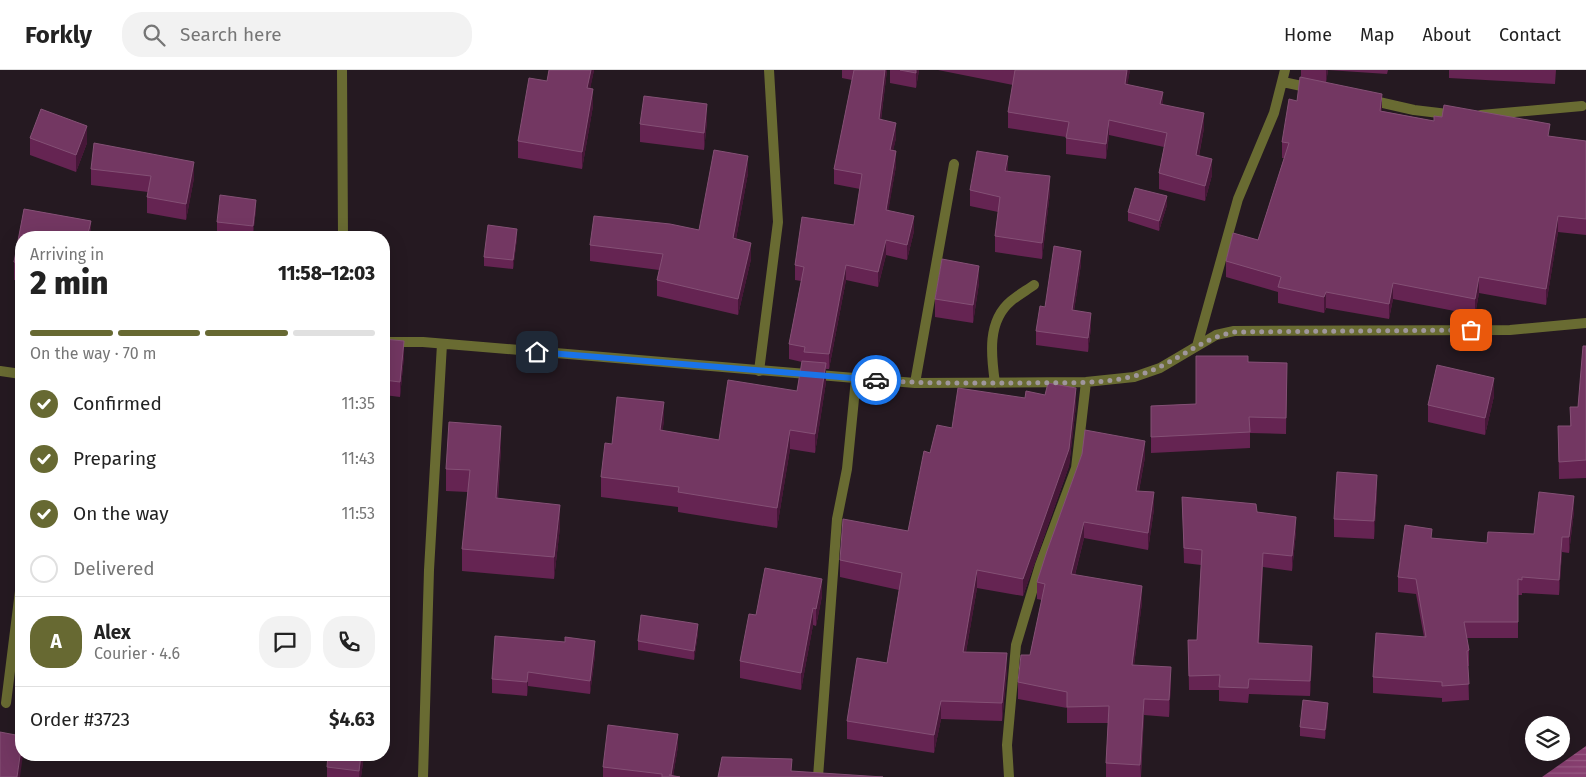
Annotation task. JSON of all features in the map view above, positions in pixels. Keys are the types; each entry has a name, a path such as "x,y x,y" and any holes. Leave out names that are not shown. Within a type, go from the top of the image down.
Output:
{"street":[{"path":"342,70 343,231"},
{"path":"759,371 778,222 769,70"},
{"path":"1197,346 1238,199 1274,113 1283,82 1284,70"},
{"path":"1283,82 1325,91"},
{"path":"1360,98 1414,110 1468,116 1582,106"},
{"path":"915,383 954,164"},
{"path":"995,383 990,350 995,325 1010,301 1034,285"},
{"path":"390,342 442,344 915,383 1086,382 1134,376 1160,368 1216,335 1234,332 1510,330 1586,323"},
{"path":"423,777 429,570 442,344"},
{"path":"0,371 15,373"},
{"path":"818,777 836,537 847,469 856,379"},
{"path":"1008,777 1007,745 1016,644 1040,566 1076,468 1086,382"},
{"path":"6,703 15,631"}],"shaded area":[{"path":"1586,746 1586,777 1542,777 1565,761 1570,761 1570,757"}],"building":[{"path":"549,70 591,70 587,88 593,89 582,152 518,141 529,78 547,81"},
{"path":"854,70 885,70 879,119 896,123 890,150 896,151 886,210 914,216 907,245 886,240 878,272 846,265 829,354 804,352 805,347 789,344 804,267 795,265 802,217 854,225 862,174 834,169"},
{"path":"900,70 916,70 916,73"},
{"path":"1015,70 1127,70 1125,84 1163,92 1160,104 1204,113 1196,155 1212,159 1205,186 1159,173 1167,133 1109,120 1106,144 1066,138 1069,122 1008,112"},
{"path":"1300,77 1382,94 1380,111 1434,121 1434,116 1442,117 1444,105 1550,124 1548,136 1586,141 1586,219 1558,216 1546,289 1479,277 1475,299 1393,283 1389,304 1326,292 1324,297 1278,287 1281,277 1226,261 1233,233 1258,240 1289,143 1282,142 1289,99 1297,101"},
{"path":"644,96 707,104 704,133 640,124"},
{"path":"41,109 87,126 76,155 30,138"},
{"path":"94,143 194,162 186,204 147,197 151,176 91,169"},
{"path":"714,150 748,156 733,238 751,243 738,299 657,280 663,254 590,245 594,216 670,224 699,230"},
{"path":"977,151 1008,156 1005,171 1050,176 1042,243 995,236 1000,197 970,190"},
{"path":"1135,188 1167,196 1159,221 1128,212"},
{"path":"220,195 256,200 253,226 217,222"},
{"path":"24,209 91,221 89,231 20,231"},
{"path":"488,225 517,229 513,260 484,257"},
{"path":"1054,246 1081,251 1072,310 1091,313 1088,338 1036,331 1040,306 1045,307"},
{"path":"942,259 979,266 973,305 935,299"},
{"path":"390,340 404,341 400,382 390,381"},
{"path":"1583,346 1586,346 1586,460 1559,462 1558,426 1571,426 1570,407 1578,407"},
{"path":"1196,356 1248,356 1248,362 1287,363 1286,418 1249,417 1250,432 1151,437 1151,406 1196,404"},
{"path":"802,361 826,363 815,434 790,430 777,508 678,492 679,487 601,477 605,443 612,444 617,397 664,402 660,430 719,440 728,380 797,391"},
{"path":"1437,365 1494,378 1485,418 1428,405"},
{"path":"1048,383 1076,388 1069,449 1023,579 977,570 963,652 1007,653 1002,703 941,701 934,735 847,721 857,658 887,663 902,573 840,560 843,519 908,531 924,451 930,453 937,425 952,428 958,388 1025,398 1026,391 1045,395"},
{"path":"449,422 501,426 496,498 560,505 554,557 462,549 470,470 446,469"},
{"path":"1085,430 1145,441 1136,491 1154,492 1148,533 1084,522 1071,574 1142,586 1132,665 1171,667 1169,700 1144,699 1140,765 1106,763 1109,706 1067,707 1067,692 1018,682 1021,655 1030,655 1045,584 1037,582 1082,454"},
{"path":"1337,472 1377,475 1374,521 1334,519"},
{"path":"1539,492 1574,496 1569,537 1562,537 1559,580 1522,577 1522,580 1518,579 1518,622 1464,622 1469,650 1467,651 1469,684 1442,686 1442,682 1373,677 1376,633 1426,637 1416,579 1398,577 1405,525 1432,529 1431,538 1487,543 1488,532 1534,534"},
{"path":"1182,497 1256,504 1257,512 1296,517 1292,556 1263,553 1258,643 1312,646 1310,681 1249,679 1248,688 1219,687 1220,675 1189,676 1188,640 1197,640 1202,550 1184,548"},
{"path":"765,568 822,579 816,609 813,608 801,673 740,661 749,614 756,615"},
{"path":"641,615 698,624 694,651 638,641"},
{"path":"495,636 565,642 565,637 595,641 590,681 528,672 527,682 492,679"},
{"path":"1303,700 1328,703 1325,730 1300,727"},
{"path":"608,725 678,734 671,775 669,775 680,777 662,777 662,774 603,767"},
{"path":"0,732 15,735 15,761 19,761 17,777 0,777"},
{"path":"722,757 792,759 791,771 883,777 718,777"},
{"path":"328,761 360,761 359,771 327,767"}],"way so far":[{"path":"876,380 915,383 1086,382 1134,376 1160,368 1216,335 1234,332 1471,330"}],"route":[{"path":"537,352 876,380"}]}
